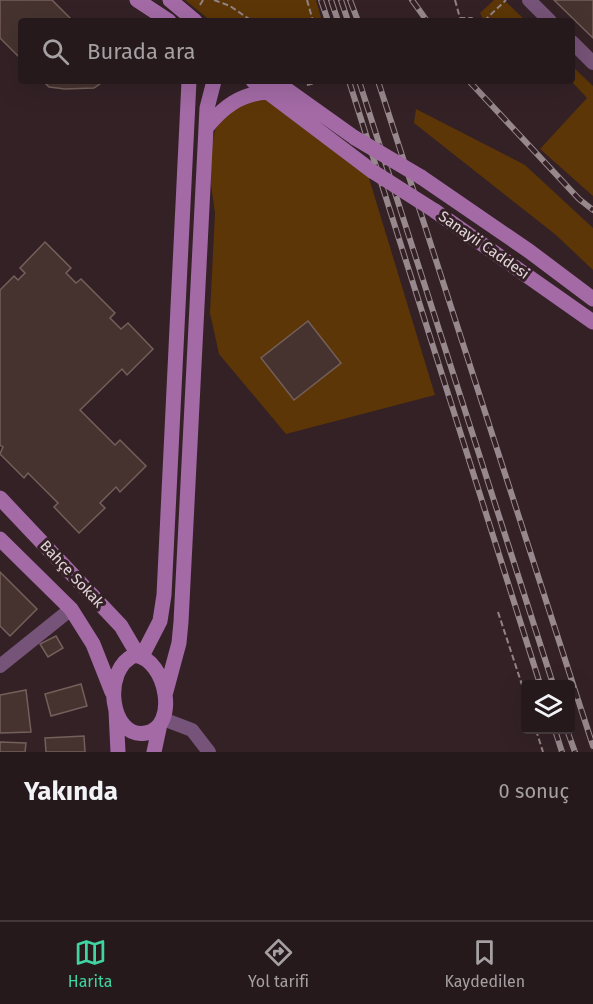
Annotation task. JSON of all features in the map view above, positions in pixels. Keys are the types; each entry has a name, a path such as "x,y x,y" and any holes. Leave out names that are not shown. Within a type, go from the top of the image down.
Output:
{"street":[{"path":"137,0 147,18"},
{"path":"137,0 164,18"},
{"path":"170,0 191,18"},
{"path":"529,0 547,18"},
{"path":"575,45 593,63"},
{"path":"154,752 165,695 179,643 181,622 207,108 213,84"},
{"path":"140,656 160,621 164,595 186,86"},
{"path":"206,128 225,107 240,97 271,86"},
{"name":"Sanayii Caddesi","path":"271,86 421,177 529,251 593,299"},
{"name":"Sanayii Caddesi","path":"271,86 372,171 593,322"},
{"name":"Bahçe Sokak","path":"0,498 121,626 140,656"},
{"name":"Bahçe Sokak","path":"0,539 71,609 93,644 115,703"},
{"path":"0,666 71,609"},
{"path":"118,752 115,703 118,669 130,657 140,656 157,669 165,695"},
{"path":"115,703 120,719 135,733 148,733 161,721"},
{"path":"161,721 192,730 209,752"}],"path":[{"path":"214,0 230,6 248,18"},
{"path":"307,0 312,18"},
{"path":"455,0 460,18"},
{"path":"487,18 506,0"},
{"path":"498,612 521,684"},
{"path":"538,734 543,752"}],"shaded area":[{"path":"185,0 316,0 321,18 207,18"},
{"path":"494,0 504,0 523,18 482,18 480,13"},
{"path":"575,69 593,86 593,196 540,149 587,98 574,84"},
{"path":"258,94 365,165 435,395 286,434 219,354 210,313 215,213 208,163 215,130 229,108"},
{"path":"416,109 525,165 593,228 593,270 556,235 414,123"}],"building":[{"path":"0,0 52,0 70,18 18,18 18,56 0,38"},
{"path":"554,0 593,0 593,38 575,18"},
{"path":"46,84 100,84 94,88 49,87"},
{"path":"45,242 71,268 66,273 76,283 81,279 115,313 110,318 121,329 128,323 153,349 127,375 122,369 80,410 115,445 120,440 146,466 120,492 116,487 100,503 105,508 79,533 54,507 58,503 28,473 24,478 0,454 3,447 0,445 0,290 14,276 18,280 25,273 20,268"},
{"path":"308,321 341,363 294,400 261,358"},
{"path":"0,572 37,609 10,636 0,626"},
{"path":"56,636 63,648 48,657 40,644"},
{"path":"81,684 87,706 51,716 45,694"},
{"path":"26,690 31,732 0,733 0,695"},
{"path":"84,736 85,752 46,752 45,738"},
{"path":"0,742 26,743 25,752 0,752"}],"railway":[{"path":"321,0 327,18"},
{"path":"331,0 337,18"},
{"path":"341,0 347,18"},
{"path":"350,0 357,18"},
{"path":"412,0 425,18"},
{"path":"350,84 539,680"},
{"path":"360,84 552,680"},
{"path":"379,84 593,746"},
{"path":"472,84 579,199 593,210"},
{"path":"556,734 562,752"},
{"path":"568,734 575,752"}]}
